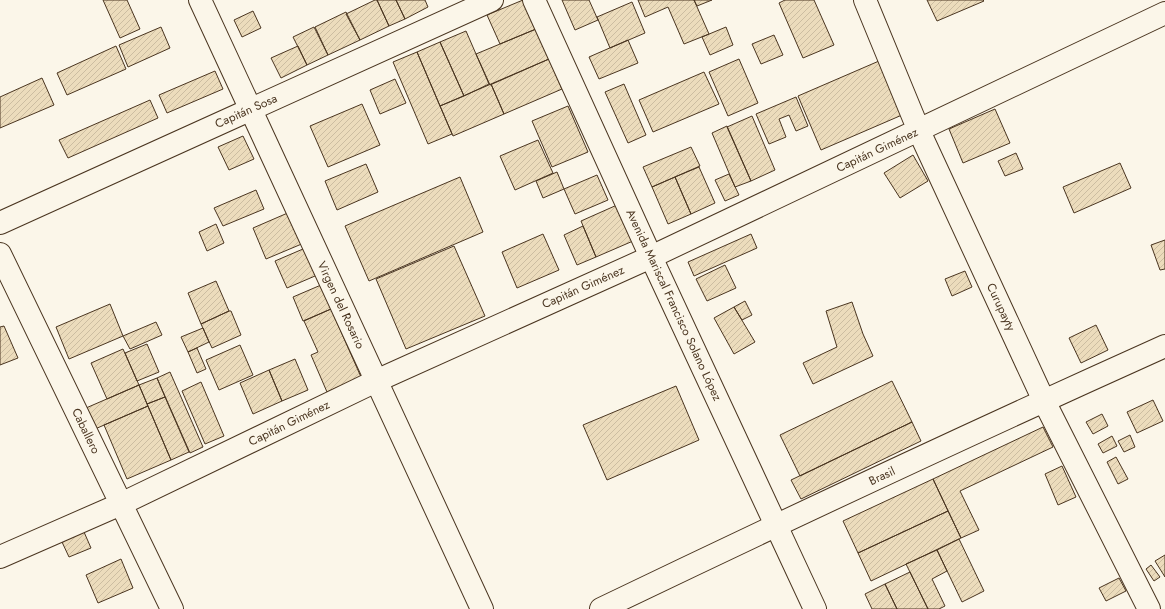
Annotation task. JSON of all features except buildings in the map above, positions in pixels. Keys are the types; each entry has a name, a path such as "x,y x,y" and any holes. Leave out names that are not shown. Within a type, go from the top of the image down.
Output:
{"street":[{"name":"Virgen del Rosario","path":"200,0 482,609"},
{"name":"Capitán Sosa","path":"0,222 492,0"},
{"name":"Avenida Mariscal Francisco Solano López","path":"534,0 651,257 815,609"},
{"name":"Curupayty","path":"865,0 919,131 1044,401 1149,609"},
{"name":"Capitán Giménez","path":"0,557 121,504 376,381 651,257 1165,14"},
{"name":"Caballero","path":"0,254 172,609"},
{"name":"Brasil","path":"601,609 776,525 1165,346"}]}
